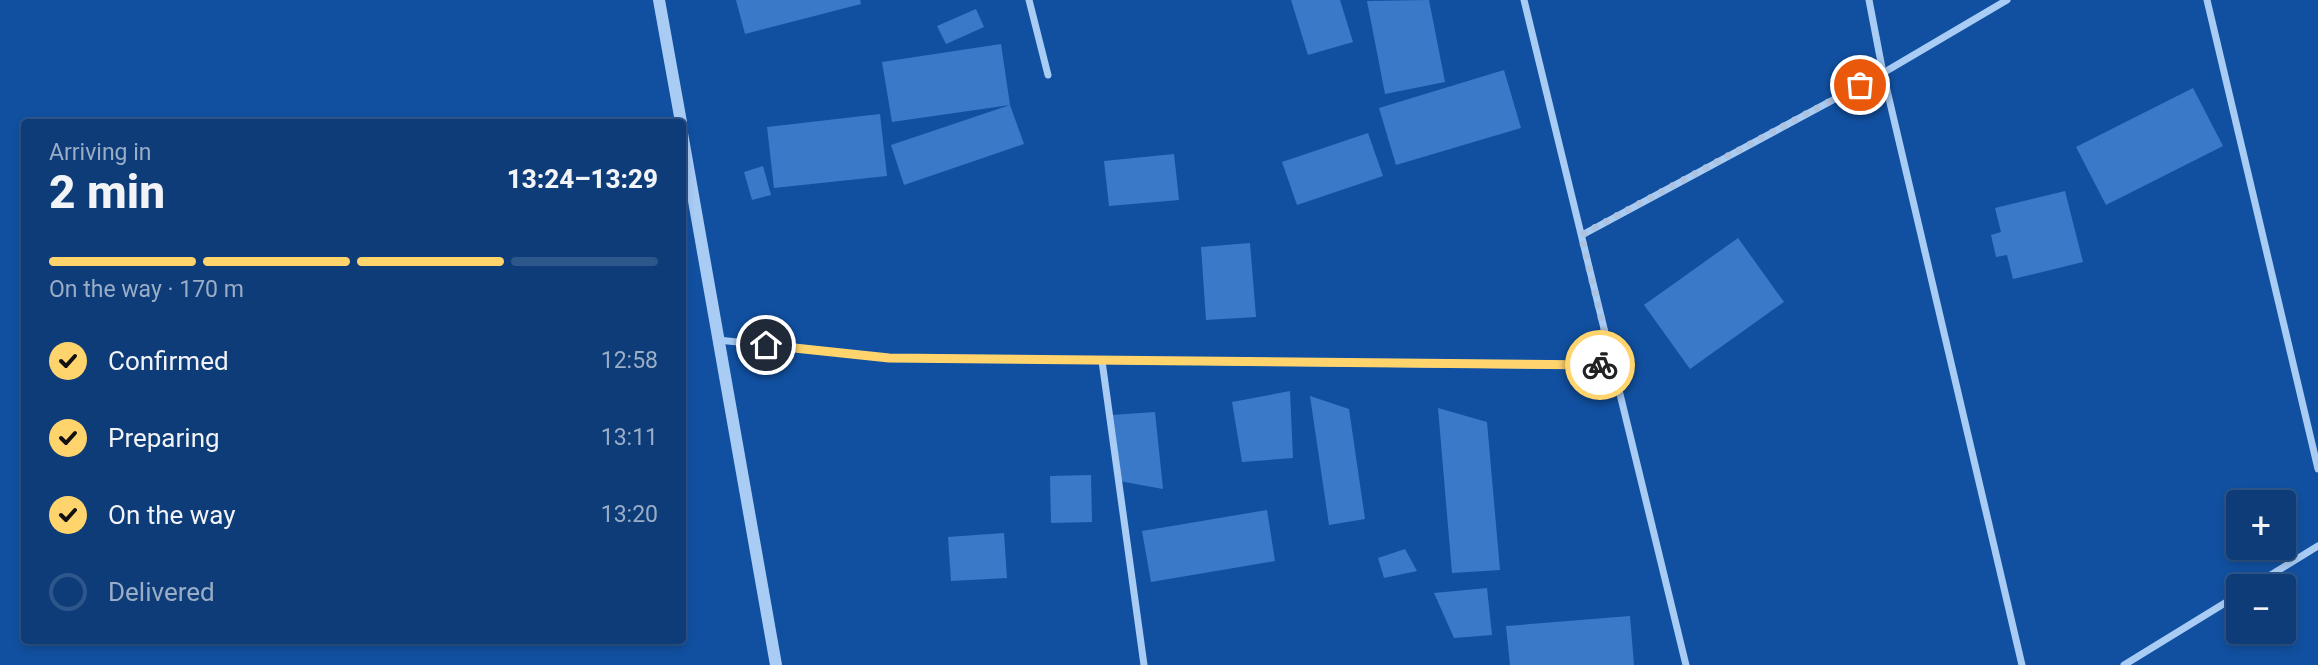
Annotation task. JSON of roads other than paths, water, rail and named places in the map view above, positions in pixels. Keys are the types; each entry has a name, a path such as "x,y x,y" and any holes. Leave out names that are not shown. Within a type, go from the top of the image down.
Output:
{"street":[{"path":"659,0 680,119"},
{"path":"1029,0 1048,75"},
{"path":"1524,0 1686,665"},
{"path":"1869,0 2022,665"},
{"path":"1581,235 1884,73 2007,0"},
{"path":"2207,0 2318,469"},
{"path":"686,157 776,665"},
{"path":"717,340 889,358 1613,366"},
{"path":"1102,361 1144,665"},
{"path":"2272,574 2318,546"},
{"path":"2124,665 2226,602"}]}
